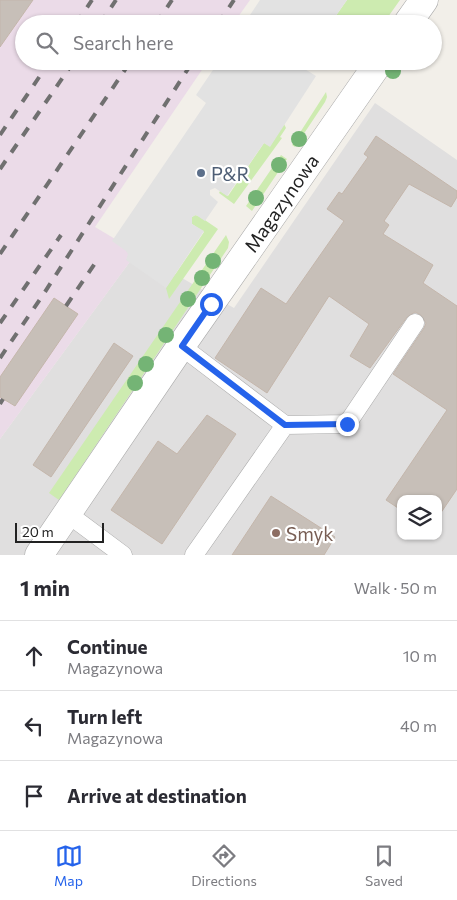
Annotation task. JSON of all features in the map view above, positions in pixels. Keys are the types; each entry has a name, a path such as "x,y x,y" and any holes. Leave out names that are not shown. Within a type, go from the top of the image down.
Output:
{"street":[{"path":"413,15 424,0"},
{"name":"Magazynowa","path":"39,555 374,70"}],"lane":[{"path":"182,346 285,425 347,424 415,323"},
{"path":"194,555 285,425"},
{"path":"68,514 123,555"}],"shaded area":[{"path":"0,0 250,0 239,15 15,15 15,70 202,70 95,227 137,252 0,439"},
{"path":"260,0 347,0 336,15 250,15"},
{"name":"P&R","path":"213,70 306,70 316,76 270,147 264,143 227,196 215,188 210,190 210,195 218,202 205,221 196,215 192,217 192,224 204,231 166,288 126,260 128,254 126,251 112,241 206,103 196,95"},
{"path":"375,103 457,160 457,555 0,555 0,439 137,252 234,308"}],"green space":[{"path":"347,0 400,0 389,15 336,15"},
{"path":"326,92 325,102 295,147 292,145"},
{"path":"284,124 286,128 280,137 282,138 234,204 219,193 220,191 228,196 264,143 270,146"},
{"path":"281,155 287,159 252,211 246,206"},
{"path":"195,215 218,229 169,299 166,288 204,232 192,224 192,217"},
{"path":"226,235 229,242 228,248 59,500 49,493"}],"building":[{"path":"0,0 33,0 22,15 15,15 15,26 0,47"},
{"path":"376,136 457,191 457,197 451,207 409,184 384,221 389,225 383,234 433,265 423,283 457,306 457,489 442,511 442,495 397,495 397,507 386,500 447,410 393,374 424,328 426,323 421,315 415,312 407,317 370,368 350,356 369,324 329,296 267,393 215,358 261,288 286,304 344,221 327,209 339,192 342,194 368,157 364,154"},
{"path":"54,298 78,314 15,406 0,397 0,377"},
{"path":"114,343 133,356 51,477 33,465"},
{"path":"207,415 236,434 162,544 111,510 158,441 177,454"},
{"path":"271,496 335,537 324,555 232,555"}],"railway":[{"path":"82,15 92,0"},
{"path":"106,15 116,0"},
{"path":"162,15 172,0"},
{"path":"224,15 234,0"},
{"path":"0,135 44,70"},
{"path":"0,169 68,70"},
{"path":"0,254 125,70"},
{"path":"0,358 43,295 187,70"},
{"path":"0,323 61,235"},
{"path":"66,306 98,259"},
{"path":"0,404 3,399"}],"place":[{"name":"P&R","path":"201,173"},
{"name":"Smyk","path":"276,533"}],"route":[{"path":"211,304 182,346 285,425 347,424"}]}
